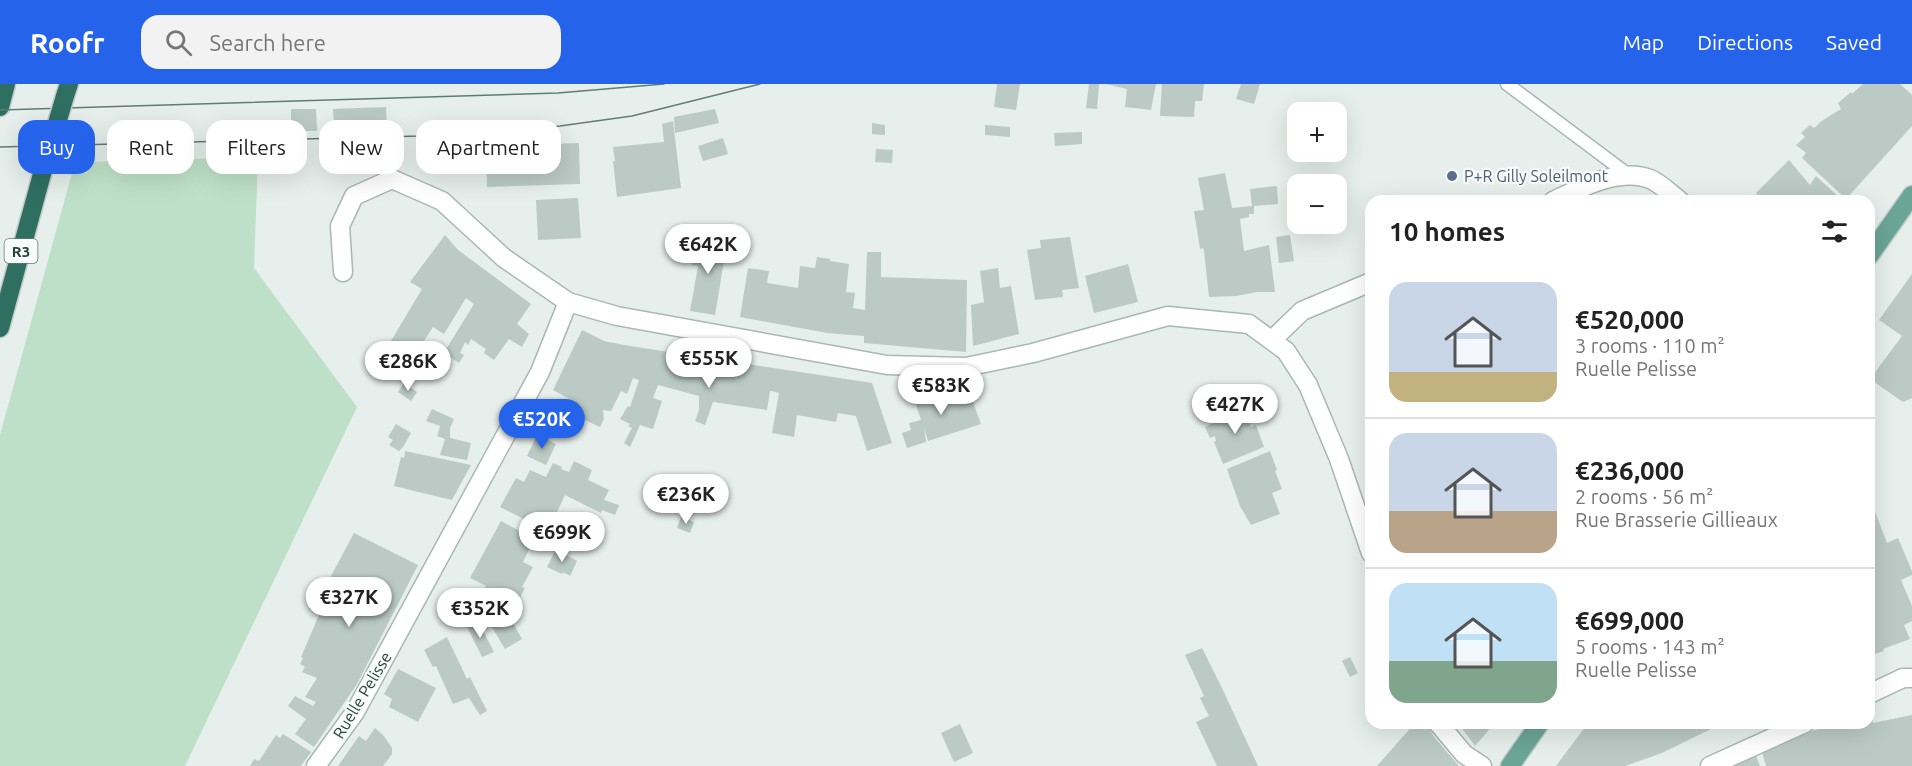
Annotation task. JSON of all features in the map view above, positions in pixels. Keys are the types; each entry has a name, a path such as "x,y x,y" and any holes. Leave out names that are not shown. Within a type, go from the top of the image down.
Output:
{"highway":[{"name":"R3","path":"0,328 67,90"}],"main road":[{"path":"1875,247 1912,195"},
{"path":"1509,766 1536,729"}],"street":[{"path":"1565,195 1596,181 1630,176 1650,179 1672,195"},
{"path":"343,272 340,226 354,196 392,179 441,201 504,258 568,302 617,316 887,365 966,367 1033,353 1168,316 1249,324 1286,351 1308,386 1339,459 1365,535"},
{"path":"1272,340 1302,311 1365,285"},
{"name":"Ruelle Pelisse","path":"316,766 355,712 540,372 568,302"},
{"path":"1875,691 1903,678 1912,678"},
{"path":"1443,729 1464,754 1482,766"},
{"path":"1710,766 1792,729"}],"lane":[{"path":"1507,84 1630,176"}],"green space":[{"path":"194,159 206,159 206,174 257,174 254,268 357,407 185,766 0,766 0,435 72,174 95,174 95,162 107,161 107,174 194,174"}],"building":[{"path":"997,84 1020,84 1016,110 994,107"},
{"path":"1089,84 1099,84 1097,109 1086,108"},
{"path":"1106,84 1156,84 1151,110 1125,107 1127,89"},
{"path":"1162,84 1204,84 1202,101 1195,101 1194,117 1160,116"},
{"path":"1241,84 1260,84 1254,104 1236,99"},
{"path":"1863,84 1900,84 1912,95 1912,126 1850,195 1842,195 1802,158 1806,153 1796,145 1805,137 1801,133 1810,125 1814,128 1841,109 1838,103 1851,92 1852,94"},
{"path":"386,107 387,120 334,120 333,109"},
{"path":"291,109 316,109 317,131 307,131 307,120 291,120"},
{"path":"715,109 719,123 675,133 674,117"},
{"path":"673,121 681,188 617,197 613,147 664,142 662,124"},
{"path":"872,123 885,125 885,135 872,134"},
{"path":"985,125 1010,127 1010,137 985,135"},
{"path":"1082,132 1082,144 1055,146 1054,133"},
{"path":"723,138 728,154 703,161 698,146"},
{"path":"579,143 580,184 487,187 487,174 561,174 561,144"},
{"path":"876,149 893,150 892,163 875,162"},
{"path":"1789,160 1810,185 1816,176 1837,195 1758,195 1756,193"},
{"path":"1225,173 1232,208 1252,206 1250,189 1277,186 1278,204 1254,206 1254,214 1240,219 1244,251 1269,245 1275,292 1209,297 1204,251 1203,248 1200,249 1194,211 1204,210 1198,178"},
{"path":"578,198 581,238 538,240 536,200"},
{"path":"445,235 458,250 531,304 517,324 529,334 522,347 509,339 494,360 484,353 486,349 471,339 468,345 465,342 460,353 464,355 459,363 448,356 450,354 445,351 474,304 466,298 444,334 433,327 406,368 382,356 422,289 410,282"},
{"path":"1290,235 1294,261 1279,263 1276,237"},
{"path":"1070,237 1079,288 1062,290 1063,297 1035,300 1027,250 1041,248 1040,240"},
{"path":"696,238 727,243 715,315 690,311 698,266 692,265"},
{"path":"867,252 881,252 881,277 967,280 966,352 864,343 864,336 827,333 740,317 748,268 769,271 767,283 798,288 800,266 815,268 817,257 849,264 846,292 855,293 853,308 865,310"},
{"path":"1128,264 1138,302 1094,313 1085,276"},
{"path":"998,268 1000,288 1011,286 1019,334 973,346 971,305 984,302 980,271"},
{"path":"1912,274 1912,398 1903,402 1875,382 1875,372 1902,336 1879,320"},
{"path":"582,330 604,341 624,345 872,383 892,443 867,451 856,416 838,413 836,422 797,415 794,437 772,433 779,393 772,391 770,391 767,410 713,402 705,425 695,421 699,410 699,396 658,385 653,398 662,401 653,429 640,425 630,447 624,443 632,428 628,426 630,424 620,419 628,406 630,407 639,380 633,378 627,394 621,391 611,411 603,410 604,419 600,427 570,413 575,402 553,390"},
{"path":"404,383 417,392 411,401 398,392"},
{"path":"911,390 949,395 969,391 981,424 928,441 924,428 926,442 907,448 902,433 911,430 909,423 921,420"},
{"path":"1242,405 1251,427 1256,425 1264,447 1223,464 1214,442 1216,441 1215,436 1210,438 1205,427 1223,418 1221,414"},
{"path":"432,409 454,419 450,428 450,438 471,443 467,460 440,455 445,439 437,436 440,426 426,421"},
{"path":"396,424 411,433 399,451 389,445 393,440 388,437"},
{"path":"537,435 556,444 546,465 527,456"},
{"path":"405,451 471,465 452,500 394,486 401,457 404,458"},
{"path":"1270,451 1282,489 1272,493 1280,514 1251,525 1240,506 1227,469"},
{"path":"574,461 592,470 588,480 609,490 604,500 619,505 615,515 602,510 601,513 565,495 548,531 500,507 516,478 524,482 530,470 546,477 553,463 569,472"},
{"path":"1875,512 1887,543 1898,538 1912,571 1912,575 1901,580 1912,606 1912,621 1904,625 1910,639 1883,649 1884,651 1875,654"},
{"path":"681,517 694,522 690,533 677,528"},
{"path":"501,521 534,539 523,562 533,567 522,587 525,588 515,608 483,591 486,586 470,578"},
{"path":"354,533 418,565 357,684 314,747 295,734 306,719 288,706 295,696 313,706 316,702 305,697 317,678 302,672 305,667 300,664 319,615 309,609 319,589 323,591"},
{"path":"556,549 577,561 570,576 547,567"},
{"path":"507,613 522,639 505,649 490,624"},
{"path":"478,621 494,652 482,657 467,627"},
{"path":"447,637 467,679 470,677 487,711 480,715 469,698 453,704 436,666 433,667 424,650"},
{"path":"1202,648 1258,766 1217,766 1196,722 1209,716 1200,698 1204,696 1185,655"},
{"path":"1350,657 1358,673 1350,677 1342,661"},
{"path":"398,669 436,688 418,722 389,707 392,699 384,694"},
{"path":"1912,715 1912,766 1766,766 1761,749 1818,729 1875,729 1875,723"},
{"path":"960,724 973,753 954,762 941,733"},
{"path":"375,728 392,748 392,754 383,766 338,766 359,736 366,741"},
{"path":"1410,729 1429,729 1459,766 1377,766"},
{"path":"1462,729 1490,729 1475,746"},
{"path":"1584,729 1711,729 1662,753 1625,766 1556,766"},
{"path":"283,734 311,752 301,766 250,766 254,759 259,761 276,735 280,738"},
{"path":"1755,753 1760,766 1726,766"}],"tram line":[{"path":"0,110 558,93 664,84"},
{"path":"0,147 420,136 560,126 632,116 760,84"}],"place":[{"name":"P+R Gilly Soleilmont","path":"1452,176"}]}
